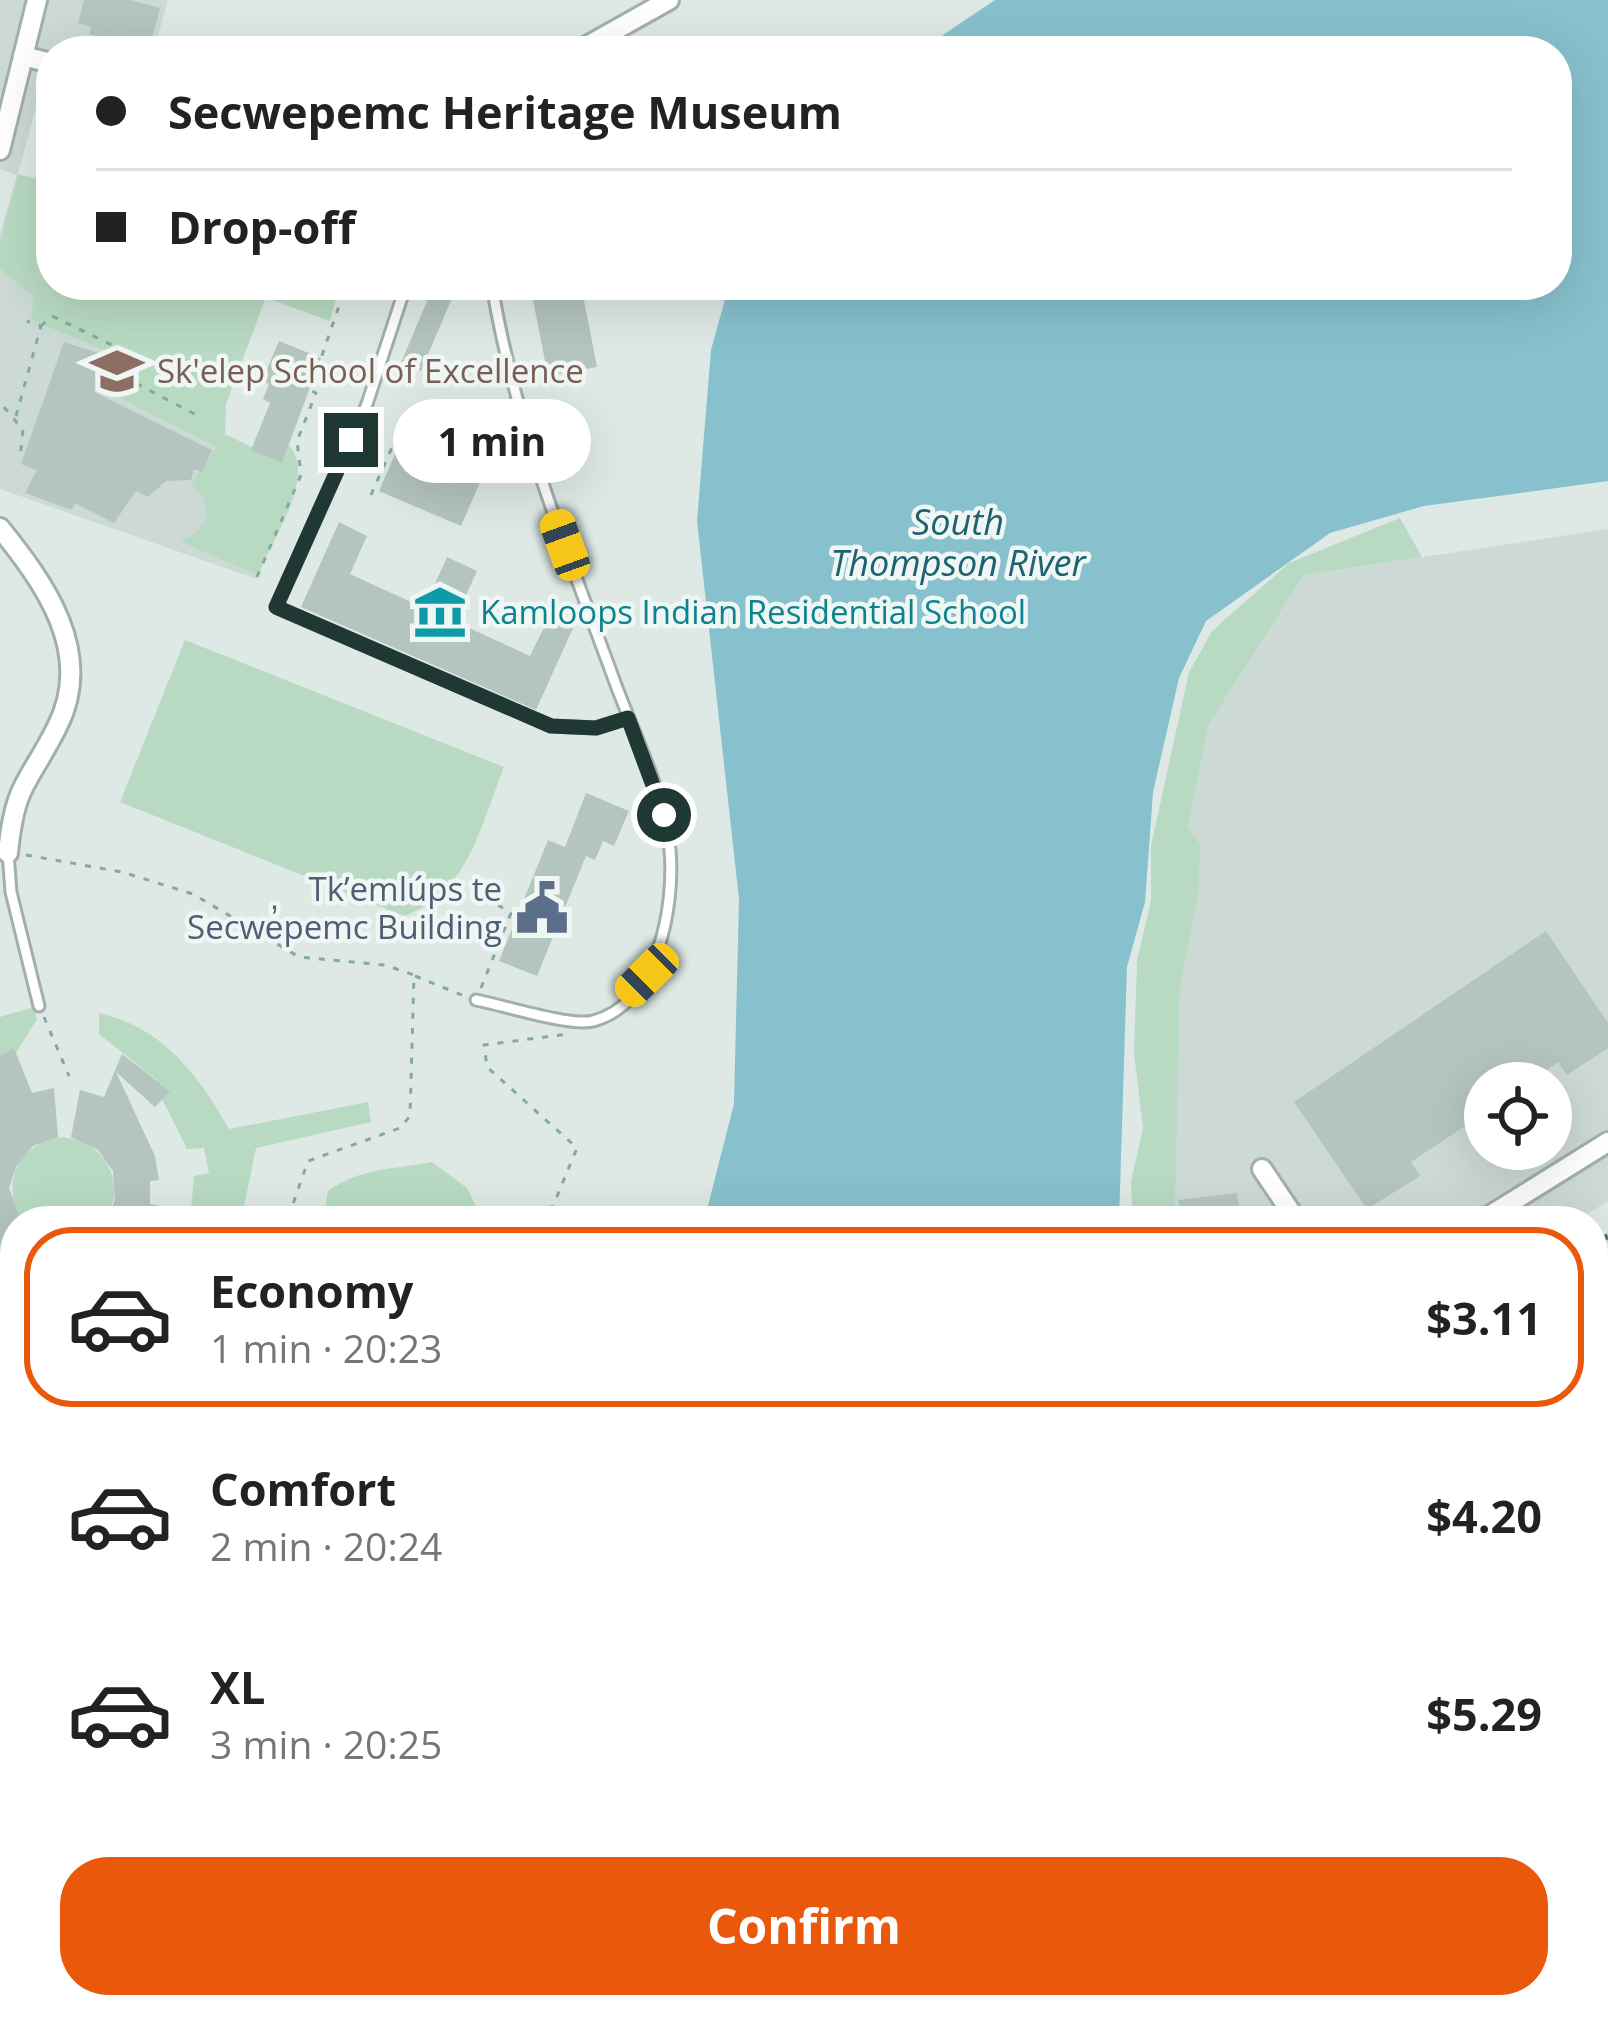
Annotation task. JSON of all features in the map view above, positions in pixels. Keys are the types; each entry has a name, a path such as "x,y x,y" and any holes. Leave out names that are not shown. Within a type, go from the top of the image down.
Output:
{"street":[{"path":"0,150 37,0"},
{"path":"605,36 669,0"},
{"path":"23,56 36,59"},
{"path":"0,528 48,587 63,624 70,676 59,724 14,802 4,854"},
{"path":"1505,1206 1608,1142"},
{"path":"1262,1169 1287,1206"}],"lane":[{"path":"401,300 367,404 276,607 551,726 596,728 628,718"},
{"path":"476,1000 590,1022 612,1010 647,975 666,934 670,849 664,815 540,478 506,361 494,300"},
{"path":"4,854 39,1006"}],"path":[{"path":"257,577 302,475 297,441 316,393 310,390 341,300"},
{"path":"16,416 41,326 52,316 112,345 111,370 202,418"},
{"path":"27,321 41,326"},
{"path":"4,407 16,416 24,435 20,459"},
{"path":"371,495 393,445"},
{"path":"4,854 122,872 193,895 299,957 385,965 476,1000 511,913 497,905"},
{"path":"292,1206 308,1161 400,1128 410,1116 414,975"},
{"path":"39,1006 69,1076"},
{"path":"553,1206 577,1148 487,1067 484,1045 560,1039 590,1022"}],"shaded area":[{"name":"Sk'elep School of Excellence","path":"0,0 168,0 158,36 36,36 36,107 18,174 36,178 36,300 265,300 213,424 220,444 300,475 257,579 0,489 0,234 17,175 0,169"},
{"name":"Sk'elep School of Excellence","path":"272,300 331,300 324,319"},
{"path":"1608,529 1608,1201 1600,1206 1175,1206 1180,987 1198,897 1188,829 1209,724 1304,575"}],"green space":[{"path":"18,175 36,179 36,300 265,300 226,404 225,434 282,462 289,445 298,474 289,509 257,575 180,541 196,533 207,518 204,498 191,483 217,447 103,389 115,356 31,320 34,296 0,269 0,242"},
{"path":"274,300 336,300 330,321"},
{"path":"1400,518 1422,557 1304,575 1209,724 1188,828 1200,844 1198,897 1180,987 1175,1206 1132,1206 1131,1181 1143,1128 1134,1053 1137,961 1151,900 1151,846 1189,672 1212,631 1289,563"},
{"path":"185,640 504,767 469,855 443,892 404,916 120,802"},
{"path":"34,1007 37,1019 16,1053 14,1049 0,1056 0,1017"},
{"path":"99,1013 160,1042 192,1073 229,1129 368,1102 371,1122 256,1148 244,1206 191,1206 194,1176 209,1173 204,1148 187,1149 162,1099 169,1090 99,1034"},
{"path":"59,1137 75,1140 100,1154 113,1178 112,1206 16,1206 16,1168 44,1142"},
{"path":"432,1162 467,1188 476,1206 326,1206 328,1191 378,1170"}],"water":[{"name":"South Thompson River","path":"995,0 1608,0 1608,481 1424,506 1330,533 1206,621 1179,678 1153,792 1145,902 1127,967 1119,1206 708,1206 734,1104 739,899 697,521 711,350 725,300 1572,300 1572,36 941,36"}],"building":[{"path":"84,0 130,0 160,8 153,36 96,36 89,34 91,27 78,23"},
{"path":"427,300 451,300 421,371 401,363"},
{"path":"533,300 584,300 597,367 548,376"},
{"path":"279,341 321,358 282,463 251,450 270,403 263,399 269,384 262,381"},
{"name":"Sk'elep School of Excellence","path":"64,342 98,353 95,360 102,362 94,392 212,450 202,472 194,469 191,480 166,481 148,497 136,491 114,523 75,503 72,510 25,493 37,470 21,464"},
{"path":"399,445 481,480 461,526 379,491"},
{"path":"339,522 367,536 350,574 424,608 447,557 477,571 454,621 530,656 550,615 574,626 536,710 301,607"},
{"name":"Tk’emlúps te Secwe̓pemc Building","path":"586,793 629,811 614,846 603,841 595,860 586,856 537,976 499,961 548,840 565,847"},
{"path":"1546,931 1608,1023 1608,1048 1572,1072 1572,1062 1464,1062 1464,1127 1411,1162 1420,1176 1365,1206 1294,1102"},
{"path":"14,1048 32,1093 54,1088 58,1137 33,1146 16,1167 9,1188 16,1206 0,1206 0,1056"},
{"path":"122,1054 170,1091 155,1107 116,1072 155,1156 159,1180 150,1181 150,1204 159,1206 113,1206 113,1171 98,1150 71,1137 80,1090 104,1097"},
{"path":"1237,1193 1239,1206 1179,1206 1178,1200"}],"place":[{"name":"Sk'elep School of Excellence","path":"117,371"},
{"name":"Kamloops Indian Residential School","path":"440,612"},
{"name":"Tk’emlúps te Secwe̓pemc Building","path":"542,908"}],"route":[{"path":"351,440 276,607 551,726 596,728 628,718 664,815"}]}
